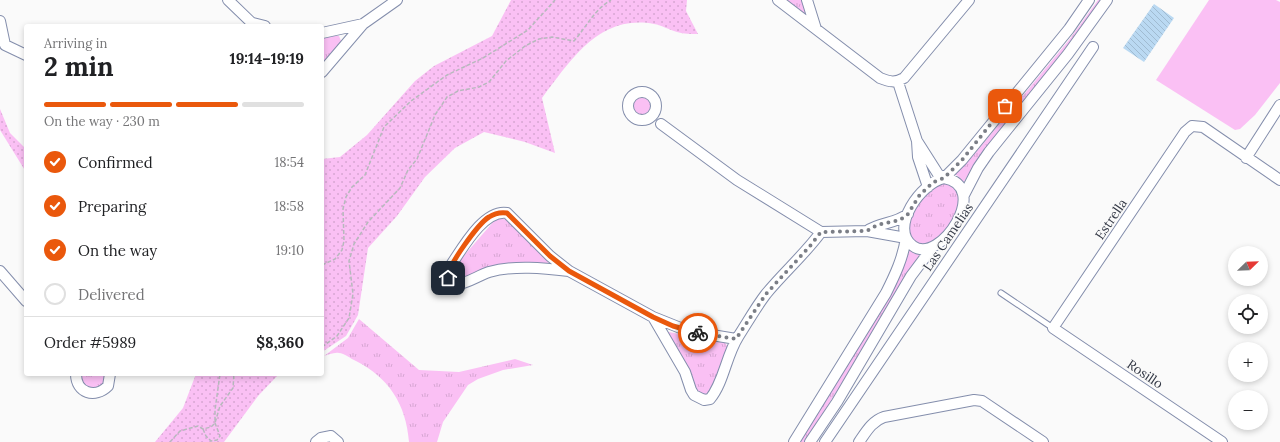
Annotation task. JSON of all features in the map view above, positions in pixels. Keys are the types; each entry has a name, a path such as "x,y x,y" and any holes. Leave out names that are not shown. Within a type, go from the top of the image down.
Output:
{"street":[{"path":"228,0 254,24"},
{"path":"324,70 363,24 397,0"},
{"path":"778,0 880,78 890,82 898,82 904,78 969,0"},
{"path":"807,0 816,28"},
{"path":"794,442 886,292 896,273 904,251 906,238 904,227 908,214 919,196 934,182 944,178 962,160 1069,29 1089,0"},
{"path":"810,442 841,395 910,276 932,248 949,233 956,223 961,212 964,195 978,168 989,152 1068,54 1107,0"},
{"path":"0,21 3,47 24,54"},
{"path":"324,33 363,24"},
{"name":"Las Camelias","path":"826,442 1092,47"},
{"path":"898,82 917,141 918,157 928,187"},
{"path":"660,124 655,110 654,100 648,94 643,92 634,95 629,103 629,112 636,119 660,124 737,180 821,232 867,231 879,234 897,235 906,238 914,247 920,249 932,248"},
{"path":"1280,105 1246,158 1280,180"},
{"path":"645,120 652,116 655,110"},
{"name":"Estrella","path":"1053,328 1185,132 1192,126 1203,127 1246,158"},
{"path":"917,141 927,154 938,174 944,178 951,179 958,184 964,195"},
{"path":"569,271 513,268 498,270 465,283 454,285 450,282 447,274 449,268 483,221 501,212 507,213 550,256 569,271 653,317 688,331 736,339"},
{"path":"867,231 877,225 900,220 908,214"},
{"path":"653,317 683,368 694,395 704,400 710,399 716,389 736,339 766,294 821,232"},
{"path":"0,271 24,300"},
{"name":"Rosillo","path":"1053,328 1222,442"},
{"path":"76,376 78,385 82,390 93,394 98,393 108,386 110,376"},
{"path":"859,442 877,419 974,400 986,404 1042,442"},
{"path":"316,442 320,438 331,436 338,442"}],"lane":[{"path":"1001,293 1053,328"}],"path":[{"path":"324,264 335,259 342,250 344,241 343,209 346,197 352,186 365,175 384,127 411,101 441,79 483,58 528,30 555,0"},
{"path":"324,346 337,336 349,318 353,294 349,261 354,244 368,222 400,188 408,170 417,159 435,115 447,98 458,91 479,87 489,82 506,61 525,46 538,39 552,37 574,41 599,8 611,0"},
{"path":"170,442 180,431 198,426 203,429 209,441 214,441 220,436 215,423 216,395 220,376"},
{"path":"203,429 212,427 215,423 220,406 233,388 234,376"}],"green space":[{"path":"511,0 687,0 686,11 698,34 680,33 660,25 635,23 617,26 602,33 588,43 564,69 542,98 555,153 525,142 484,132 455,148 425,177 397,216 368,248 358,315 346,336 324,351 324,159 340,157 367,135 415,81 434,66 492,36"},
{"path":"782,0 802,0 806,13 803,14"},
{"path":"1098,0 1101,0 1085,24 1013,113 963,183 958,176 954,174 972,157 1069,40"},
{"path":"1209,0 1276,0 1280,2 1280,83 1255,115 1240,129 1235,130 1156,80"},
{"path":"339,36 342,43 324,65 324,38"},
{"path":"638,97 646,97 652,103 652,111 646,117 638,117 632,111 632,103"},
{"path":"0,109 10,133 24,147 24,169 0,130"},
{"path":"947,182 957,193 959,200 956,213 949,226 934,244 919,247 909,238 908,233 908,227 913,212 921,198 929,189"},
{"path":"501,218 510,221 548,262 548,265 458,282 454,279 452,272 455,266 494,221"},
{"path":"909,248 913,253 919,254 919,258 912,266 805,442 799,442"},
{"path":"359,319 419,370 459,372 515,359 533,365 503,370 478,379 468,385 443,422 437,442 409,442 407,428 400,404 394,394 378,375 341,353 324,356 348,338"},
{"path":"669,332 725,343 728,347 711,392 707,396 699,395 665,333"},
{"path":"81,376 107,376 107,382 96,390 84,386"},
{"path":"195,376 234,376 234,381 235,376 277,376 258,396 224,442 155,442 183,408"}],"building":[{"path":"1154,4 1174,18 1144,62 1123,48"}],"way so far":[{"path":"698,333 736,339 766,294 821,232 867,231 877,225 900,220 908,214 919,196 928,187 939,179 944,178 955,168 1005,106"}],"route":[{"path":"448,278 447,274 449,268 483,221 501,212 507,213 550,256 569,271 653,317 673,326 698,333"}]}
